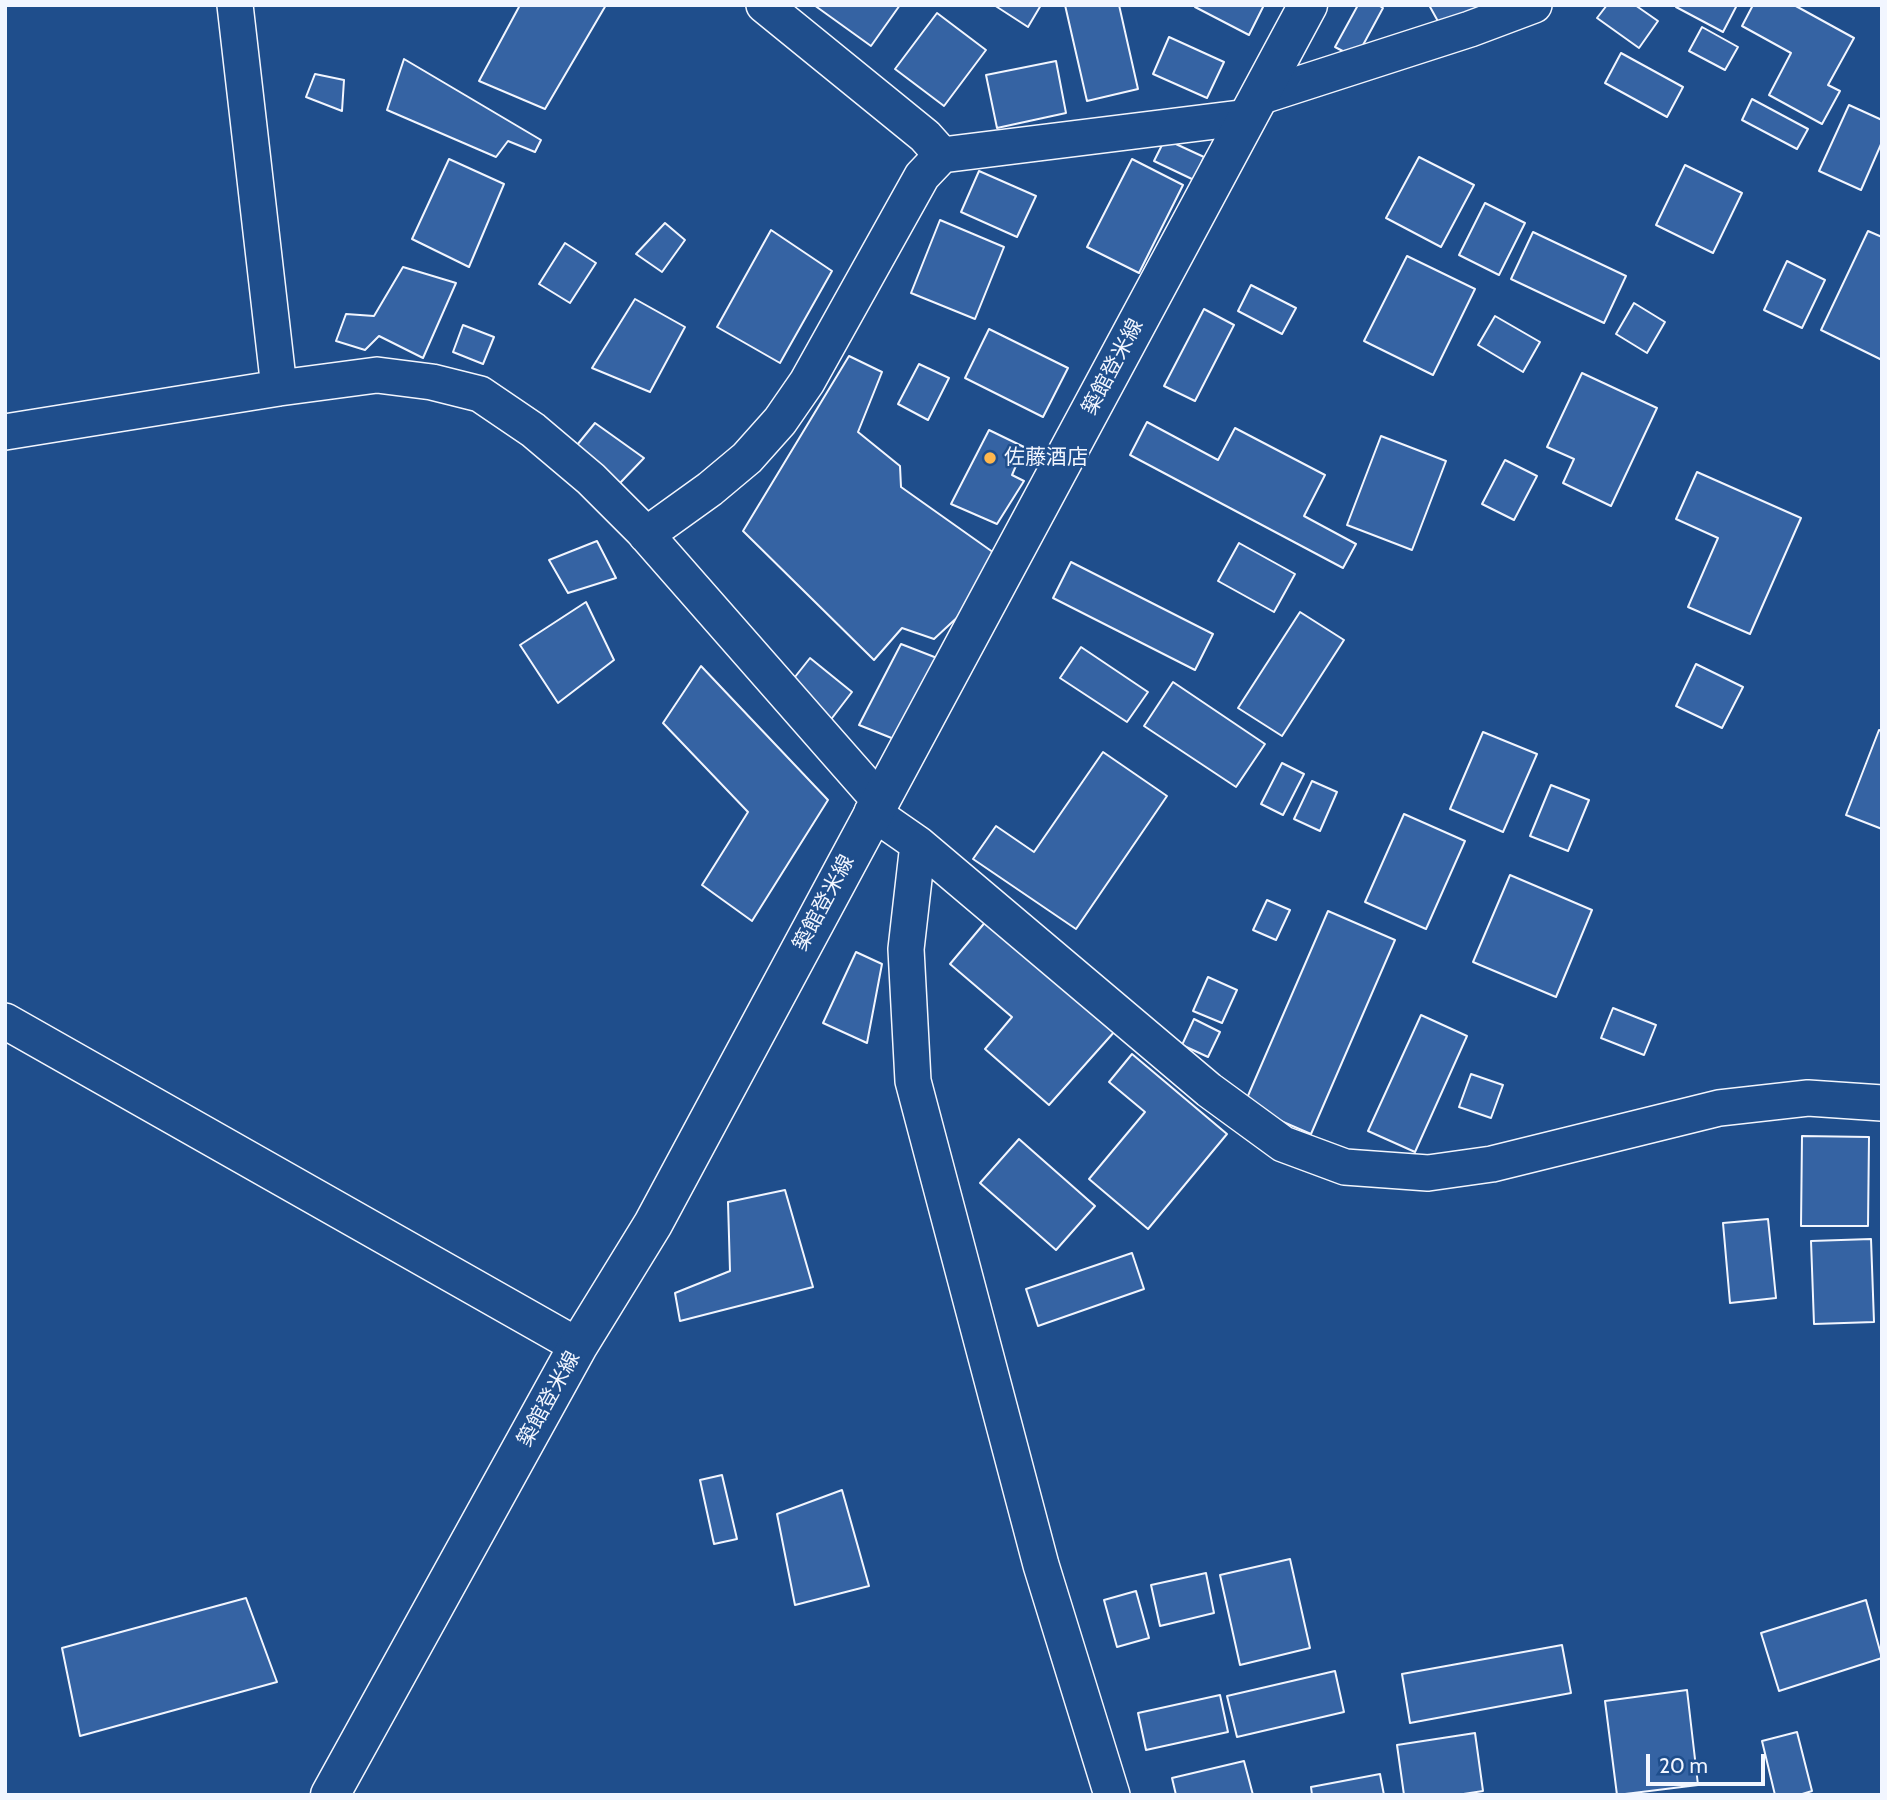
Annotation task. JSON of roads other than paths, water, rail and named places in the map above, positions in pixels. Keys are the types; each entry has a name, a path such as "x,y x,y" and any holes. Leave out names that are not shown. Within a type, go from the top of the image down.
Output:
{"main road":[{"name":"築館登米線","path":"330,1795 579,1346 653,1224 1308,5"}],"street":[{"path":"235,5 279,388"},
{"path":"764,5 925,136 942,155"},
{"path":"646,535 710,489 747,458 780,421 807,382 922,176 942,155 1253,107 1534,5"},
{"path":"5,432 377,375 432,382 480,394 533,430 592,479 646,535 876,806 918,844 1209,1090 1283,1144 1345,1167 1428,1172 1492,1164 1719,1108 1808,1098 1882,1103"},
{"path":"918,844 906,949 914,1081 1041,1565 1112,1795"},
{"path":"5,1021 579,1346"}],"place":[{"name":"佐藤酒店","path":"990,458"}]}
